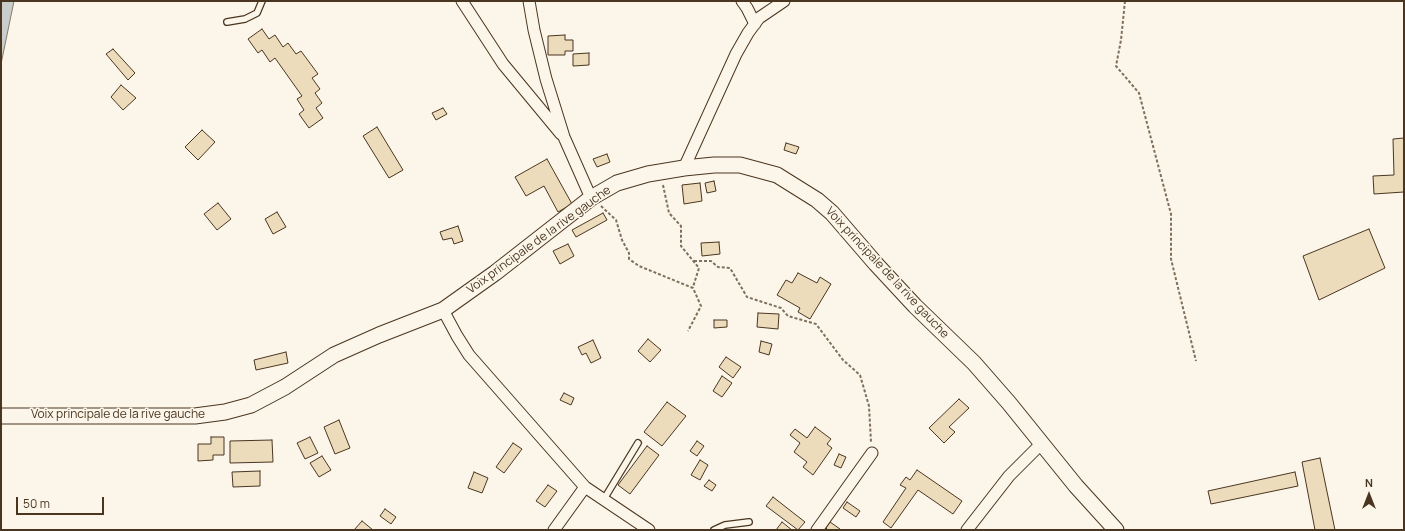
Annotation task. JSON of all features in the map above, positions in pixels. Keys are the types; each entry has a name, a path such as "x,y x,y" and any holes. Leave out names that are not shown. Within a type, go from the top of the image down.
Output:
{"street":[{"path":"462,1 503,64 564,137"},
{"path":"529,1 537,44 564,137 592,198"},
{"path":"742,1 755,24"},
{"path":"684,168 736,54 759,18 784,1"},
{"name":"Voix principale de la rive gauche","path":"1,416 195,416 225,412 251,405 285,387 334,356 379,335 443,310 592,198 617,183 648,174 684,168 714,165 740,165 777,175 817,200 832,213 915,306 974,363 1009,402 1076,486 1116,530"},
{"path":"443,310 469,354 585,487 649,530"},
{"path":"967,530 1009,476 1041,444"},
{"path":"817,530 872,453"},
{"path":"554,530 585,487"}],"lane":[{"path":"227,22 245,19 257,13 262,1"},
{"path":"604,499 638,442"},
{"path":"714,530 725,525 748,522"}],"path":[{"path":"1125,1 1121,40 1116,66 1139,93 1171,214 1171,259 1196,361"},
{"path":"668,180 663,185 669,213 681,226 681,246 699,268 693,288 701,306 688,330"},
{"path":"592,198 605,208 616,220 622,240 629,253 629,259 639,266 693,288"},
{"path":"694,261 711,261 718,268 730,268 747,297 781,308 788,316 816,324 843,360 860,375 869,406 872,453"}],"shaded area":[{"path":"1,1 14,1 1,64"}],"building":[{"path":"262,29 269,39 275,35 283,47 288,43 296,54 301,51 318,74 312,78 320,89 315,93 322,103 316,108 323,118 309,128 299,114 304,110 297,99 302,96 275,58 270,62 262,50 258,53 248,39"},
{"path":"565,35 565,40 573,40 573,51 565,51 565,55 548,55 548,36"},
{"path":"113,49 135,73 128,80 106,54"},
{"path":"589,53 589,65 573,66 573,54"},
{"path":"121,85 136,98 123,110 111,97"},
{"path":"443,108 447,114 436,120 432,113"},
{"path":"377,127 403,170 389,178 363,136"},
{"path":"202,130 215,142 198,160 185,147"},
{"path":"1404,138 1404,192 1374,194 1373,176 1394,175 1393,139"},
{"path":"786,143 799,147 796,154 784,150"},
{"path":"607,154 610,162 597,167 593,159"},
{"path":"547,159 572,204 558,212 544,186 526,196 515,177"},
{"path":"714,181 716,191 707,193 705,183"},
{"path":"700,183 702,201 684,204 682,185"},
{"path":"218,203 231,219 217,230 204,214"},
{"path":"277,212 286,227 273,234 265,219"},
{"path":"603,213 607,220 576,237 572,230"},
{"path":"458,226 463,241 454,244 452,238 443,240 440,232"},
{"path":"1369,229 1385,268 1319,300 1303,256"},
{"path":"719,242 720,254 702,256 701,243"},
{"path":"568,244 574,256 560,264 553,251"},
{"path":"798,273 817,283 820,277 831,284 810,319 798,312 800,308 777,295 786,280 792,283"},
{"path":"758,313 779,314 778,329 757,327"},
{"path":"714,320 727,320 727,327 714,328"},
{"path":"648,339 661,350 650,362 638,351"},
{"path":"593,340 601,358 591,363 586,353 582,355 578,347"},
{"path":"761,341 772,344 769,355 759,352"},
{"path":"286,352 288,363 256,370 254,360"},
{"path":"726,357 741,367 733,378 719,367"},
{"path":"722,376 732,383 722,397 713,391"},
{"path":"564,393 574,398 571,405 560,400"},
{"path":"959,399 969,408 949,427 955,432 944,443 929,428"},
{"path":"667,402 686,416 662,446 644,432"},
{"path":"339,420 350,448 335,454 324,427"},
{"path":"815,427 831,439 827,444 832,448 813,475 803,467 807,462 794,452 800,443 790,435 795,429 807,438"},
{"path":"211,437 224,437 224,455 213,455 213,460 198,461 198,444 211,444"},
{"path":"310,437 318,453 305,459 297,443"},
{"path":"272,440 273,462 230,463 230,441"},
{"path":"697,441 704,446 697,456 690,451"},
{"path":"513,443 522,449 504,473 496,467"},
{"path":"647,446 659,455 630,494 618,485"},
{"path":"839,454 846,457 841,468 834,465"},
{"path":"322,456 331,470 319,477 310,463"},
{"path":"1320,458 1335,530 1315,530 1302,462"},
{"path":"700,460 708,465 700,480 691,475"},
{"path":"917,470 962,501 953,514 918,490 891,528 883,522 906,488 900,485 906,477 910,480"},
{"path":"260,471 260,486 233,487 232,472"},
{"path":"474,472 488,478 482,493 468,488"},
{"path":"1295,472 1298,486 1211,504 1208,491"},
{"path":"709,480 716,485 712,491 704,486"},
{"path":"548,485 557,491 545,507 536,501"},
{"path":"773,497 805,522 798,530 766,506"},
{"path":"847,502 860,511 856,517 843,508"},
{"path":"385,509 396,517 391,524 380,516"},
{"path":"362,521 373,530 354,530"},
{"path":"782,522 792,530 776,530"},
{"path":"830,522 840,530 828,530 826,528"}]}
